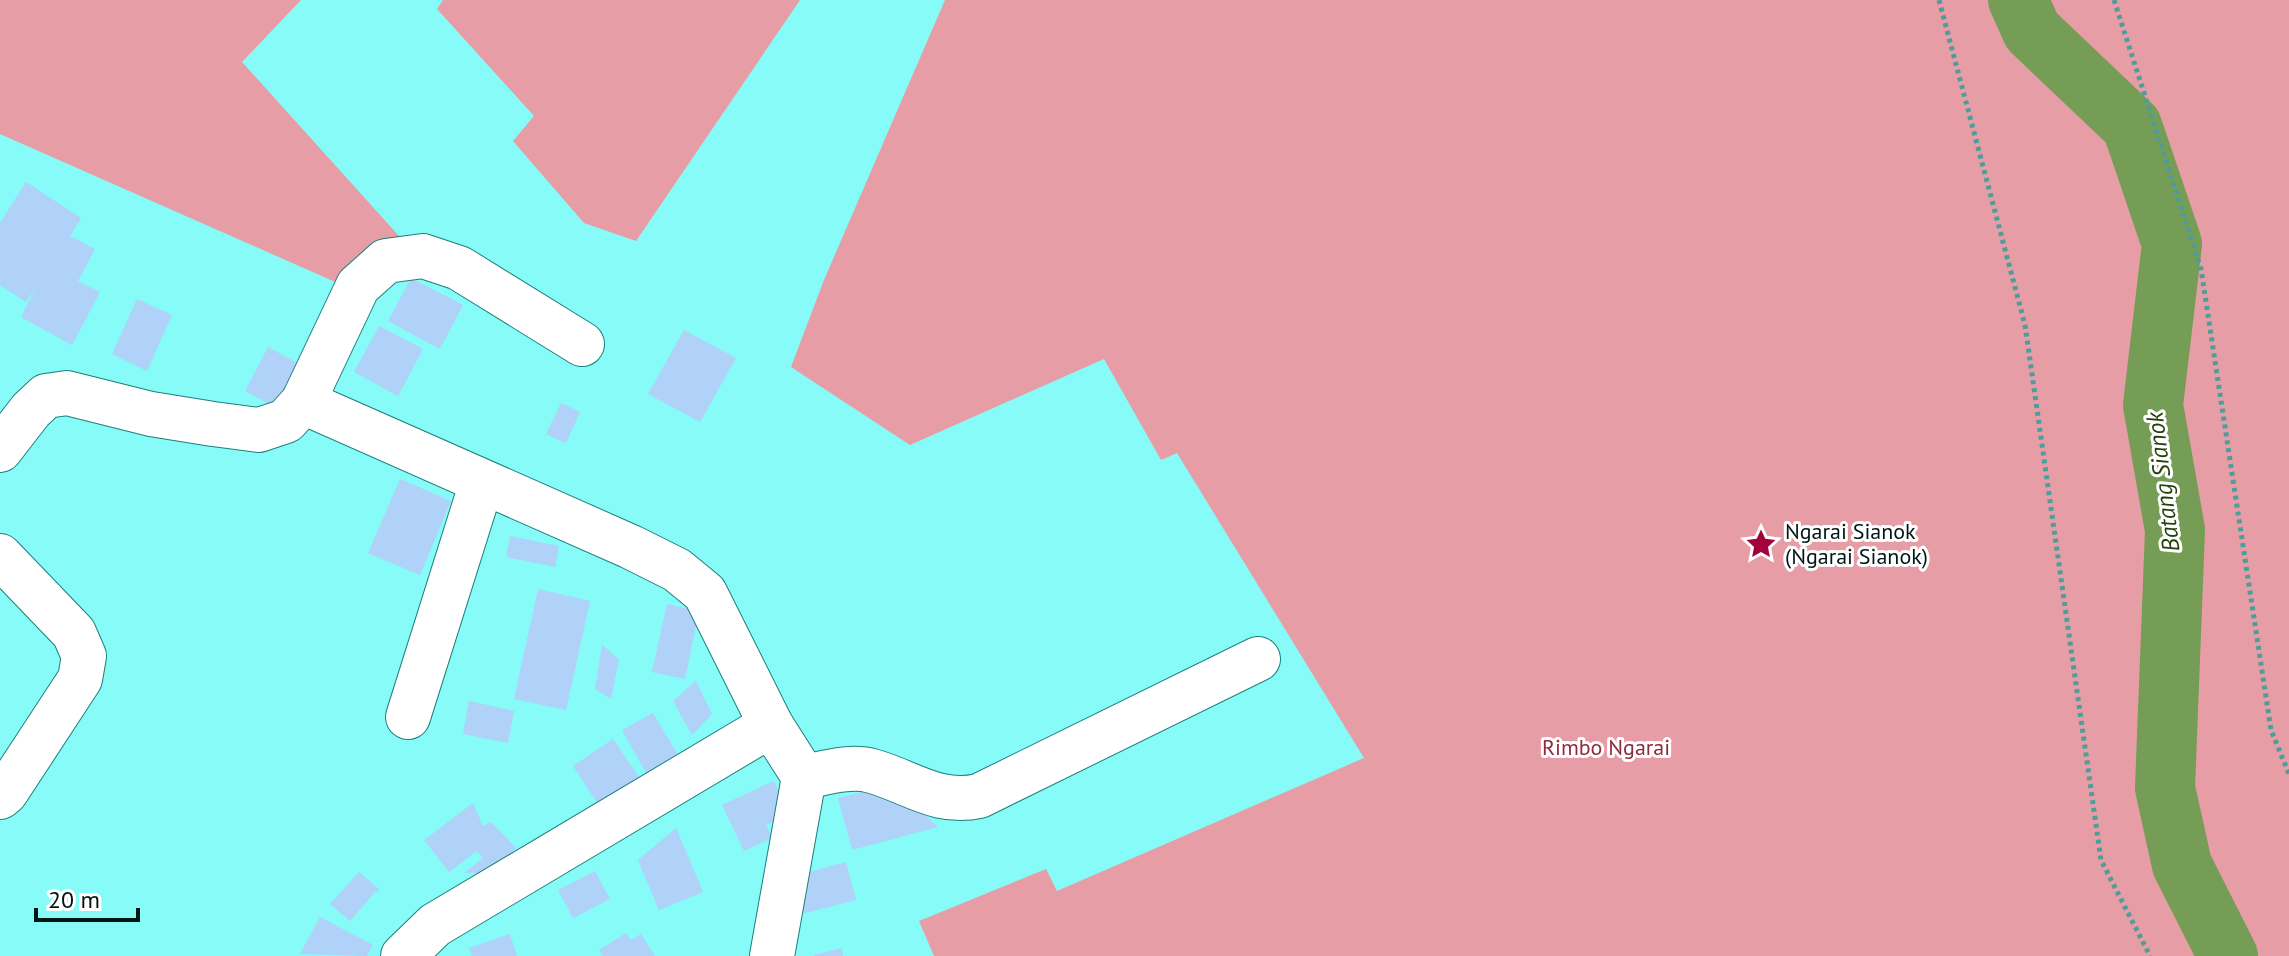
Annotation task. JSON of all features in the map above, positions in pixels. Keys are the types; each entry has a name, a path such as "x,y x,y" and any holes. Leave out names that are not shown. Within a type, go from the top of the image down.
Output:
{"street":[{"path":"0,450 46,396 67,393 151,414 259,430 286,421 303,402 358,286 386,261 423,256 459,268 582,344"},
{"path":"303,402 677,570 705,593 771,725 804,777 772,956"},
{"path":"408,717 482,482"},
{"path":"0,556 74,633 84,656 80,679 0,797"},
{"path":"804,777 844,770 869,770 934,795 959,800 979,796 1258,659"},
{"path":"403,956 435,925 771,725"}],"path":[{"path":"1939,0 2025,325 2101,860 2150,956"},
{"path":"2114,0 2201,269 2271,730 2289,774"}],"green space":[{"path":"0,0 301,0 242,62 399,236 358,292 0,134"},
{"path":"443,0 800,0 636,241 584,223 513,141 534,116 437,9"},
{"name":"Ngarai Sianok (Ngarai Sianok)","path":"945,0 2289,0 2289,956 934,956 919,921 1046,869 1057,891 1364,758 1177,453 1161,460 1104,359 910,445 791,367 824,280"}],"building":[{"path":"26,182 81,218 70,236 95,249 78,281 100,292 72,345 21,317 37,286 26,302 0,285 0,223"},
{"path":"411,278 463,305 440,349 388,321"},
{"path":"137,299 172,315 147,371 112,354"},
{"path":"379,326 423,349 398,396 354,372"},
{"path":"684,330 736,358 700,422 648,394"},
{"path":"268,347 303,366 280,410 245,391"},
{"path":"561,403 580,412 566,443 546,434"},
{"path":"400,479 451,501 420,575 368,553"},
{"path":"510,536 559,546 555,567 506,557"},
{"path":"538,589 590,601 566,710 514,699"},
{"path":"667,604 699,611 685,679 652,672"},
{"path":"602,645 619,659 611,699 595,689"},
{"path":"696,681 712,714 692,735 673,701"},
{"path":"469,701 514,711 508,743 463,734"},
{"path":"653,713 681,760 649,778 622,730"},
{"path":"613,739 643,783 602,810 573,766"},
{"path":"774,781 789,815 766,825 772,838 744,851 722,805"},
{"path":"893,784 938,827 852,850 838,798"},
{"path":"473,803 483,826 491,822 516,848 488,873 464,873 483,858 477,851 449,872 424,840"},
{"path":"676,828 703,892 659,910 638,860"},
{"path":"846,862 856,900 801,914 809,872"},
{"path":"595,871 610,899 573,918 558,890"},
{"path":"359,872 380,890 350,921 330,904"},
{"path":"320,917 373,945 367,956 300,954"},
{"path":"626,933 631,940 641,934 655,956 603,956 599,950"},
{"path":"510,934 517,956 472,956 469,948"},
{"path":"842,948 843,956 814,956 814,955"}],"waterway":[{"name":"Batang Sianok","path":"2018,0 2032,31 2132,126 2172,244 2153,405 2175,530 2165,788 2182,865 2228,956"}],"place":[{"name":"Ngarai Sianok (Ngarai Sianok)","path":"1761,544"}],"park label":[{"name":"Rimbo Ngarai","path":"1606,747"}]}
